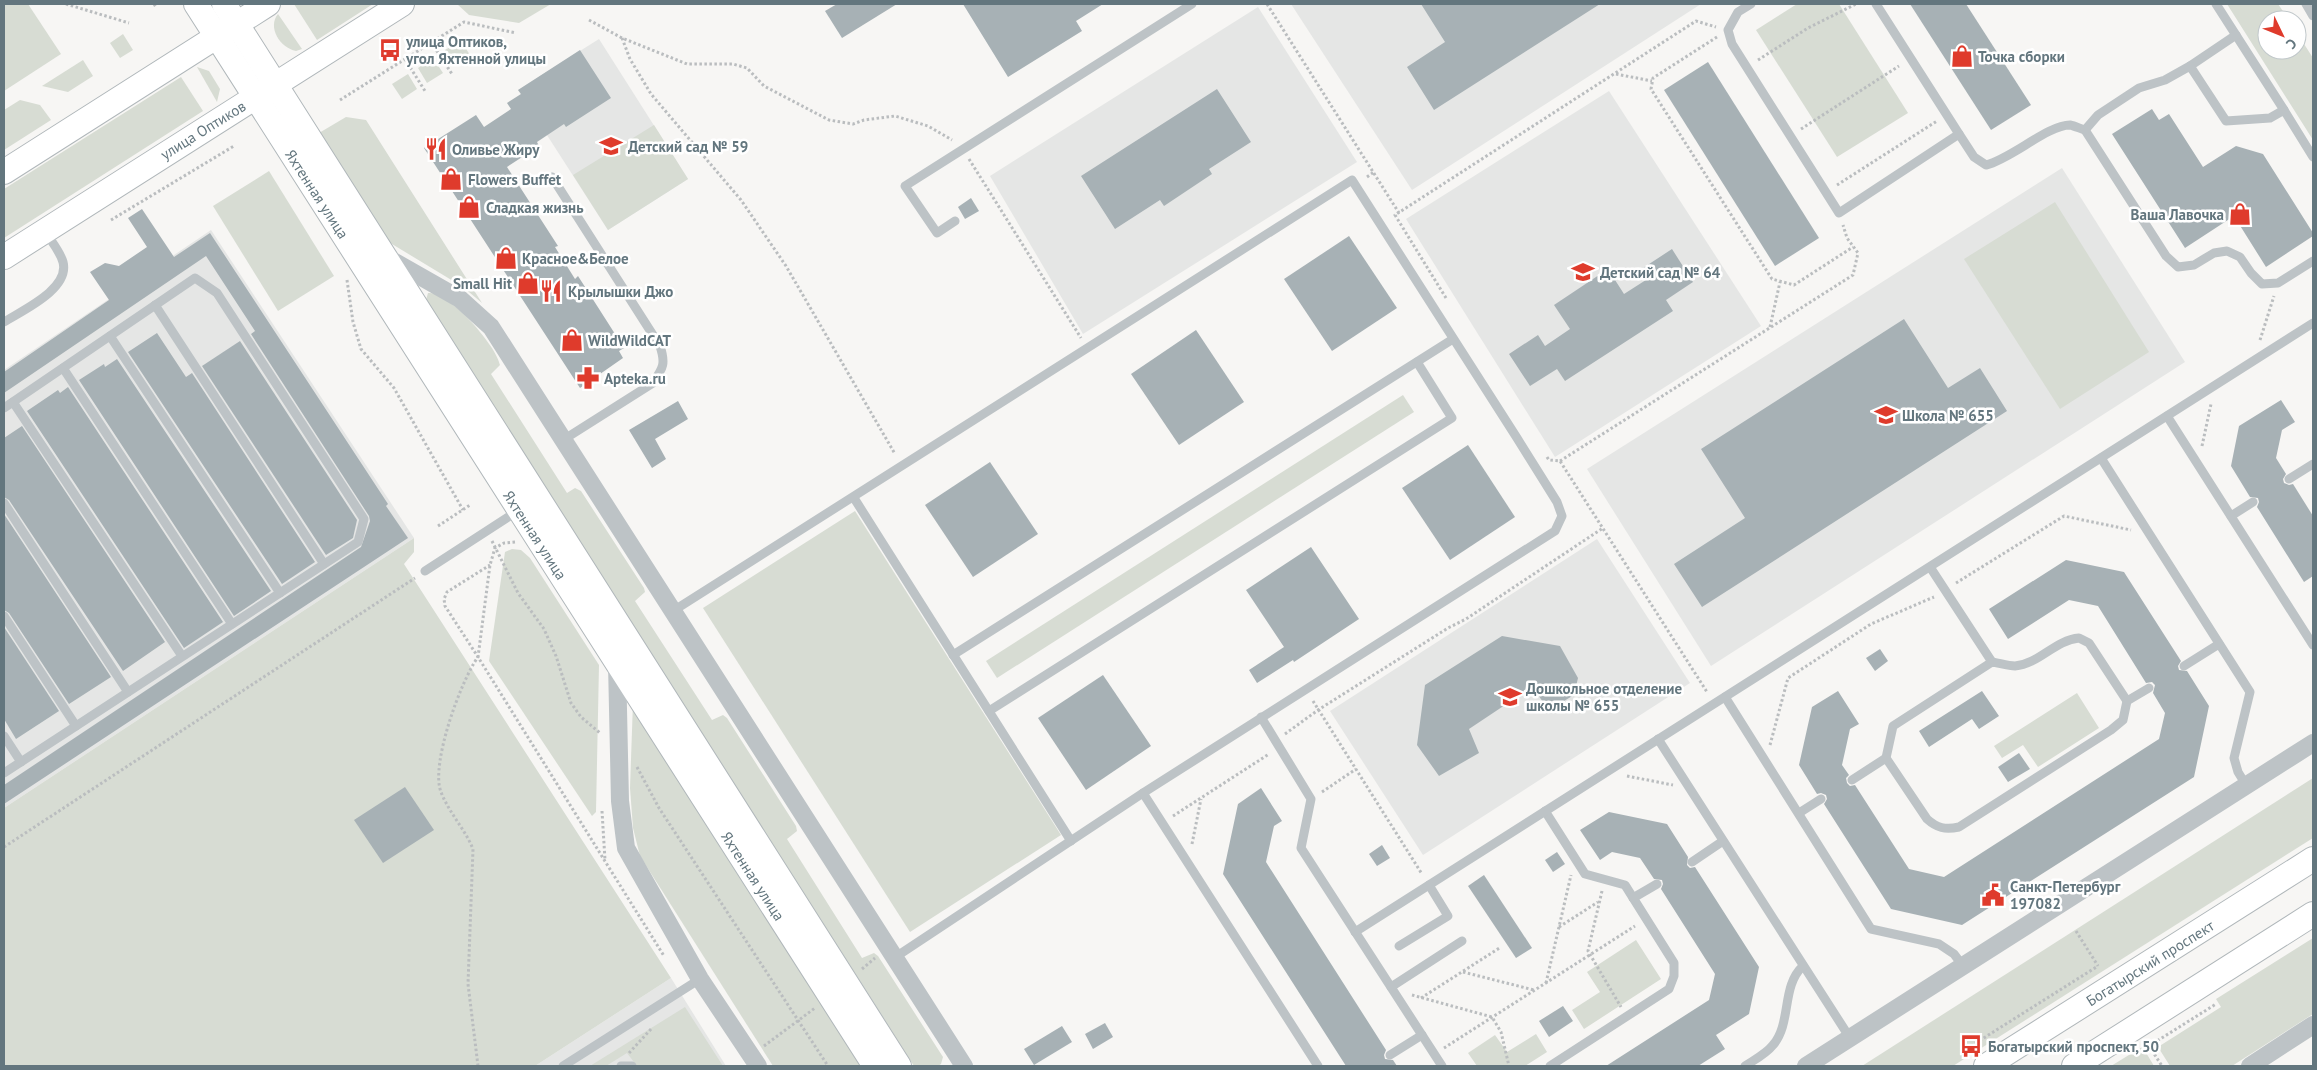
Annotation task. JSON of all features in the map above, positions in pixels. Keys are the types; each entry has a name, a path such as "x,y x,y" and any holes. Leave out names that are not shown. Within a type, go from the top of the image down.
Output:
{"street":[{"name":"Яхтенная улица","path":"196,4 875,1066"},
{"name":"Яхтенная улица","path":"224,4 899,1066"},
{"path":"4,172 268,4"},
{"name":"улица Оптиков","path":"4,257 402,4"},
{"path":"384,256 460,299 491,327 964,1066"},
{"path":"617,663 618,748 622,830 626,848 700,979 758,1066"},
{"path":"1806,1066 2313,743"},
{"name":"Богатырский проспект","path":"1986,1066 2313,859"},
{"path":"2074,1066 2313,914"},
{"path":"2250,1066 2313,1025"}],"lane":[{"path":"956,221 937,233 905,186 1192,4"},
{"path":"1751,4 1738,12 1728,30 1732,44 1839,213 1959,134"},
{"path":"1876,4 1946,116 1974,156 1986,165 1999,162 2054,130 2070,126 2085,130 2166,256 2178,267 2194,265 2214,253 2227,251 2240,257 2251,273 2262,284 2278,283 2313,261"},
{"path":"2216,4 2313,157"},
{"path":"2306,4 2313,16"},
{"path":"2085,130 2098,115 2139,88 2165,80 2190,66 2236,35"},
{"path":"2190,66 2226,121 2270,118 2284,110"},
{"path":"552,177 660,346 664,359 661,370 653,383 564,440"},
{"path":"673,611 903,467 1352,180 1547,486 1557,502 1562,516 1555,531 1143,793 894,958"},
{"path":"4,322 51,291 61,282 64,271 63,260 45,231"},
{"path":"4,408 195,278 217,293 364,519 358,542 4,773"},
{"path":"155,305 324,564"},
{"path":"1355,932 2313,323"},
{"path":"110,336 280,593"},
{"path":"953,655 1453,339"},
{"path":"989,711 1452,418 1417,362"},
{"path":"63,368 232,624"},
{"path":"13,402 182,656"},
{"path":"2166,416 2312,642"},
{"path":"2101,458 2250,692 2234,758 2238,772 2246,785"},
{"path":"2289,479 2313,464"},
{"path":"854,498 1071,841"},
{"path":"4,502 128,692"},
{"path":"2231,516 2253,502"},
{"path":"425,571 519,510"},
{"path":"1930,567 1992,662"},
{"path":"4,616 76,726"},
{"path":"1852,780 1886,758 1893,726 1992,662 2016,666 2034,659 2068,639 2079,638 2089,644 2127,701 2123,720 2111,730 1959,827 1948,829 1936,826 1927,819 1886,758"},
{"path":"2184,666 2219,644"},
{"path":"2127,701 2149,688"},
{"path":"1725,697 1871,929 1940,944 1954,954 1963,966"},
{"path":"1261,717 1311,799 1300,848 1442,1066"},
{"path":"4,736 21,762"},
{"path":"1658,740 1850,1038"},
{"path":"1143,793 1318,1066"},
{"path":"1799,814 1821,799"},
{"path":"1545,811 1585,874 1625,886 1674,963 1674,976 1669,989 1550,1066"},
{"path":"1692,862 1723,841"},
{"path":"1633,898 1657,884"},
{"path":"1399,946 1448,916 1429,885"},
{"path":"1391,987 1462,941"},
{"path":"1745,1066 1773,1045 1780,1034 1792,981 1803,966"},
{"path":"562,1066 700,979"},
{"path":"1390,1055 1422,1035"},
{"path":"621,1066 632,1066"}],"path":[{"path":"66,4 130,23"},
{"path":"1267,4 1399,213"},
{"path":"1747,68 1808,28 1856,4"},
{"path":"589,20 622,38 687,64 733,64 747,68 764,86 829,120 853,124 864,120 895,116 928,126 964,148 1088,348"},
{"path":"1451,306 1395,216 1696,21 1728,30"},
{"path":"340,100 464,22 516,33"},
{"path":"1728,30 1653,78 1651,89 1772,279 1794,285 1853,247"},
{"path":"622,38 630,59 651,94 741,200 786,266 903,467"},
{"path":"432,42 452,74"},
{"path":"405,59 426,91"},
{"path":"1790,136 1911,59"},
{"path":"1615,74 1652,82"},
{"path":"1826,192 1946,116"},
{"path":"111,220 234,146"},
{"path":"1544,452 1549,460 1560,461 1853,275 1858,253 1847,238 1839,213"},
{"path":"347,276 352,322 362,349 394,388 463,510"},
{"path":"1770,328 1780,282"},
{"path":"2253,362 2278,283"},
{"path":"2198,465 2215,386"},
{"path":"1560,461 1714,703"},
{"path":"438,526 470,506"},
{"path":"1766,761 1788,678 1871,624 1925,603 2064,516 2149,534"},
{"path":"1283,736 1318,710 1448,628 1466,619 1603,528"},
{"path":"478,1066 468,984 471,876 474,864 473,850 467,836 440,791 438,777 439,761 460,689 469,669 478,657 490,565 495,548 504,543 520,544"},
{"path":"495,548 518,593 539,620 548,636 571,703 582,717 602,734 602,725"},
{"path":"490,565 448,592 444,599 445,606 665,957"},
{"path":"4,847 425,571"},
{"path":"1305,689 1429,885"},
{"path":"618,748 631,758 638,768 659,808 828,1066"},
{"path":"1162,823 1268,755"},
{"path":"1311,799 1356,769"},
{"path":"1607,772 1690,789"},
{"path":"1188,863 1201,798"},
{"path":"602,808 604,860"},
{"path":"1546,983 1575,858"},
{"path":"1604,881 1588,951 1627,1016"},
{"path":"1559,927 1599,901"},
{"path":"1434,1054 1646,920"},
{"path":"2076,931 2101,971"},
{"path":"1421,998 1501,947"},
{"path":"1971,1046 2098,966"},
{"path":"1462,972 1534,990"},
{"path":"1391,987 1421,998 1492,1017 1501,1032 1508,1066"},
{"path":"2162,1066 2148,1045 2216,1004"}],"shaded area":[{"path":"4,4 28,4 61,54 4,91"},
{"path":"294,4 373,4 317,40"},
{"path":"457,4 551,4 519,23 469,15"},
{"path":"1291,4 1701,4 1412,190"},
{"path":"1797,4 1839,4 1908,113 1837,157 1756,30"},
{"path":"2227,4 2278,4 2282,10 2257,10 2257,51"},
{"path":"1258,7 1357,162 1083,334 990,176"},
{"path":"278,14 302,49 296,51 290,49 280,41 274,25"},
{"path":"123,34 133,50 120,58 110,43"},
{"name":"Детский сад № 59","path":"599,39 688,179 608,230 518,90"},
{"path":"461,41 470,55 455,65 445,50"},
{"path":"2307,49 2313,58 2313,140 2262,60 2307,60"},
{"path":"433,58 443,73 427,83 418,68"},
{"path":"83,60 93,76 68,92 42,86"},
{"path":"197,67 209,71 220,89 217,102"},
{"path":"408,74 417,89 402,99 392,84"},
{"path":"181,77 203,111 4,238 4,189"},
{"name":"Детский сад № 64","path":"1609,91 1761,326 1555,457 1406,219"},
{"path":"20,100 40,105 51,120 4,150 4,110"},
{"path":"346,117 366,120 482,303 463,287 387,241 319,133"},
{"path":"654,125 688,179 608,230 573,175"},
{"name":"Школа № 655","path":"2062,168 2185,362 1711,666 1587,469"},
{"path":"269,171 334,276 278,311 213,206"},
{"path":"2055,202 2149,352 2060,409 1964,259"},
{"path":"211,230 414,538 4,808 4,370"},
{"path":"428,293 437,294 459,309 490,345 500,365 491,374 567,493 575,488 581,491 644,588 645,592 635,601 712,720 723,715 727,718 796,826 797,831 787,839 862,958 874,953 878,956 943,1057 941,1064 938,1066 914,1066 426,300"},
{"path":"1403,395 1414,412 997,678 986,661"},
{"path":"855,511 1061,835 910,932 703,608"},
{"path":"414,538 414,552 404,564 671,978 535,1066 4,1066 4,808"},
{"name":"Дошкольное отделение школы № 655","path":"1597,539 1690,683 1423,855 1330,711"},
{"path":"512,549 521,550 530,558 599,665 596,812 592,816 489,661 505,552"},
{"path":"2077,693 2099,728 2038,767 2023,745 2002,758 1994,746"},
{"path":"633,702 863,1066 773,1066 640,856 633,828 630,788"},
{"path":"2313,778 2313,838 1953,1066 1862,1066"},
{"path":"2313,938 2313,1014 2232,1066 2170,1066 2158,1047 2221,1007 2216,999"},
{"path":"1636,940 1661,979 1584,1029 1572,1010 1600,992 1587,972"},
{"path":"671,978 726,1066 535,1066"},
{"path":"685,1007 723,1066 637,1066 627,1053 606,1066 590,1066"},
{"path":"1536,1034 1547,1052 1525,1066 1477,1066 1468,1053 1495,1035 1507,1052"},
{"path":"2142,1047 2154,1066 2111,1066"}],"building":[{"path":"837,4 897,4 842,38 825,11"},
{"path":"963,4 1103,4 1076,21 1082,31 1008,77"},
{"path":"1421,4 1600,4 1434,110 1407,67 1445,42"},
{"path":"1910,4 1966,4 2031,105 1991,130"},
{"path":"580,50 611,98 566,127 564,124 537,142 539,146 507,167 558,246 555,247 575,279 578,276 624,348 619,351 623,358 580,388 424,148 476,115 484,127 511,109 507,103 521,94 518,90"},
{"path":"1708,62 1819,238 1775,266 1664,90"},
{"path":"1217,89 1251,142 1209,169 1212,174 1164,206 1160,200 1115,229 1081,176"},
{"path":"2152,109 2159,120 2169,114 2203,167 2236,146 2263,154 2313,233 2313,236 2266,267 2234,216 2185,248 2112,134"},
{"path":"971,198 979,211 965,219 958,207"},
{"path":"142,209 174,257 210,233 388,504 386,506 408,538 4,804 4,785 361,547 370,521 369,516 251,334 255,331 206,256 4,393 4,372 109,300 90,272 105,263 119,266 147,247 128,218"},
{"path":"1349,236 1397,308 1332,351 1284,279"},
{"path":"1672,249 1693,282 1666,300 1673,311 1565,381 1557,369 1530,386 1509,354 1538,335 1545,346 1570,329 1554,305 1608,269 1624,294 1649,278 1643,268"},
{"path":"1904,319 1948,388 1980,368 2007,411 1702,607 1674,564 1745,518 1701,449"},
{"path":"1196,330 1244,402 1179,445 1131,374"},
{"path":"157,333 186,377 192,373 315,562 282,584 128,352"},
{"path":"240,341 357,520 353,538 326,555 202,366"},
{"path":"117,359 271,591 234,616 79,380 104,364 105,367"},
{"path":"68,387 223,622 184,648 27,411 58,390 60,393"},
{"path":"2281,400 2295,422 2282,430 2276,458 2286,474 2283,479 2284,483 2293,484 2313,516 2313,576 2304,582 2257,507 2258,498 2250,497 2231,466 2239,426"},
{"path":"678,401 688,419 655,439 666,459 652,468 629,430"},
{"path":"22,426 165,642 123,671 9,500 4,497 4,438"},
{"path":"1468,445 1515,517 1450,560 1402,488"},
{"path":"990,462 1038,534 973,577 925,505"},
{"path":"4,514 111,677 69,704 9,613 4,610"},
{"path":"1311,547 1359,619 1294,662 1293,660 1257,683 1249,670 1284,647 1246,590"},
{"path":"2066,560 2124,572 2181,661 2178,666 2179,670 2187,671 2209,706 2194,777 1962,925 1891,909 1824,804 1827,799 1826,795 1817,794 1799,765 1812,707 1838,691 1859,724 1850,729 1842,765 1849,775 1846,778 1847,783 1850,786 1855,785 1909,869 1944,877 2159,739 2165,713 2153,693 2155,685 2152,682 2146,683 2098,606 2069,600 2008,639 1989,609"},
{"path":"4,627 59,711 16,739 4,719"},
{"path":"1502,636 1560,646 1578,678 1574,695 1549,710 1532,687 1469,729 1479,753 1439,776 1417,745 1425,685"},
{"path":"1880,649 1888,661 1875,671 1866,658"},
{"path":"1103,675 1151,746 1086,790 1038,718"},
{"path":"1982,691 1999,716 1979,729 1972,719 1929,747 1919,731"},
{"path":"2019,753 2030,769 2008,782 1998,767"},
{"path":"405,787 434,830 383,863 354,820"},
{"path":"1261,788 1282,821 1274,826 1266,862 1386,1050 1385,1059 1393,1060 1397,1066 1346,1066 1223,874 1238,804"},
{"path":"1609,812 1667,824 1688,857 1687,865 1690,868 1695,867 1759,967 1749,1014 1716,1035 1725,1049 1698,1066 1606,1066 1709,1000 1715,974 1661,889 1662,880 1654,879 1640,858 1612,852 1600,860 1580,830"},
{"path":"1382,845 1390,858 1377,866 1369,854"},
{"path":"1557,852 1565,864 1553,872 1545,860"},
{"path":"1484,875 1532,948 1516,958 1468,886"},
{"path":"1563,1006 1573,1021 1549,1037 1539,1021"},
{"path":"1105,1023 1113,1037 1093,1049 1085,1034"},
{"path":"1062,1026 1072,1042 1034,1065 1024,1049"}],"place":[{"name":"улица Оптиков, угол Яхтенной улицы","path":"390,50"},
{"name":"Точка сборки","path":"1962,56"},
{"name":"Детский сад № 59","path":"611,146"},
{"name":"Оливье Жиру","path":"436,149"},
{"name":"Flowers Buffet","path":"451,179"},
{"name":"Сладкая жизнь","path":"469,207"},
{"name":"Ваша Лавочка","path":"2240,214"},
{"name":"Красное&Белое","path":"506,258"},
{"name":"Детский сад № 64","path":"1583,272"},
{"name":"Small Hit","path":"528,283"},
{"name":"Крылышки Джо","path":"551,291"},
{"name":"WildWildCAT","path":"572,340"},
{"name":"Apteka.ru","path":"588,378"},
{"name":"Школа № 655","path":"1886,415"},
{"name":"Дошкольное отделение школы № 655","path":"1510,697"},
{"name":"Санкт-Петербург 197082","path":"1993,895"},
{"name":"Богатырский проспект, 50","path":"1971,1046"}]}
